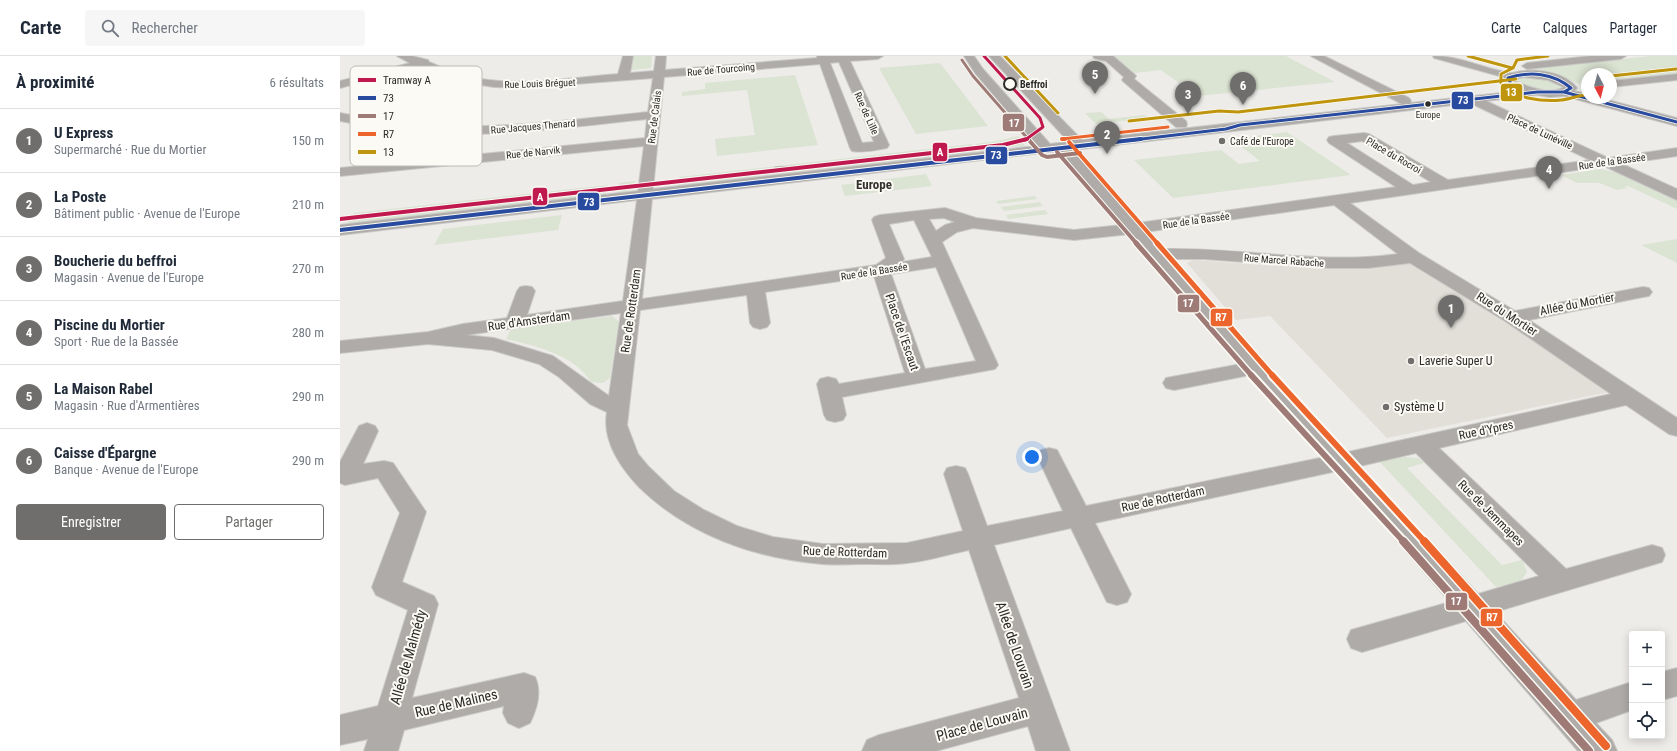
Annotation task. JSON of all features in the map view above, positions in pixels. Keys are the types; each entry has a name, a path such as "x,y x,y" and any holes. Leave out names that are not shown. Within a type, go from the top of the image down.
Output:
{"street":[{"name":"Rue Louis Bréguet","path":"402,56 428,66"},
{"path":"623,78 628,56"},
{"name":"Rue de Calais","path":"645,198 661,56"},
{"name":"Rue de Tourcoing","path":"659,75 823,58 878,56"},
{"path":"969,56 980,71 1047,149"},
{"path":"994,56 1071,143 1134,229 1255,368 1600,751"},
{"path":"1098,56 1109,58 1130,76 1128,80 1181,124"},
{"path":"1316,56 1405,101"},
{"path":"1438,56 1516,75 1554,78 1565,82 1567,90"},
{"path":"1554,56 1569,62"},
{"path":"1537,92 1517,87 1508,81 1508,78 1520,72 1521,67 1621,56"},
{"path":"409,66 438,58"},
{"name":"Rue de Lille","path":"823,58 857,148 882,145 843,58"},
{"name":"Rue Louis Bréguet","path":"482,82 494,84 536,85 659,75"},
{"path":"1617,83 1677,77"},
{"path":"340,85 350,82"},
{"path":"1192,132 1238,120 1517,87"},
{"path":"1071,143 1192,132 1581,88"},
{"path":"1567,90 1676,122"},
{"name":"Place de Lunéville","path":"1473,100 1677,195"},
{"name":"Rue Jacques Thenard","path":"482,130 654,115"},
{"path":"340,230 645,198 1047,149 1071,143 1181,124 1220,119 1238,120"},
{"name":"Place du Rocroi","path":"1411,190 1334,140 1364,137 1446,185"},
{"name":"Rue de Narvik","path":"482,157 651,140"},
{"name":"Rue de la Bassée","path":"933,241 951,228 974,223 1074,235 1134,229 1677,152"},
{"name":"Rue de Narvik","path":"340,172 396,166"},
{"path":"340,186 405,179 414,166"},
{"name":"Rue de Rotterdam","path":"645,198 616,408 616,424 627,456 639,472 665,497 695,517 729,534 773,547 823,554 907,553 1341,462"},
{"name":"Rue du Mortier","path":"1337,200 1413,257 1512,316 1677,429"},
{"path":"881,270 895,259 880,220 944,213 974,223"},
{"path":"919,215 942,260"},
{"name":"Rue Marcel Rabache","path":"1156,254 1197,253 1304,262 1354,264 1413,257"},
{"name":"Rue de la Bassée","path":"631,306 942,260"},
{"name":"Place de l'Escaut","path":"881,270 917,377 988,365 948,277 942,260"},
{"path":"755,288 760,323"},
{"path":"515,323 526,291"},
{"name":"Allée du Mortier","path":"1512,316 1643,292"},
{"name":"Rue d'Amsterdam","path":"340,347 428,338 463,330 631,306"},
{"name":"Rue d'Amsterdam","path":"428,338 494,344 546,360 566,373 598,399 616,408"},
{"path":"1174,383 1255,368"},
{"path":"835,415 829,388 917,377"},
{"name":"Rue d'Ypres","path":"1341,462 1630,397"},
{"name":"Allée de Malmédy","path":"343,476 367,431"},
{"name":"Rue de Jemmapes","path":"1421,444 1561,582"},
{"path":"1049,456 1117,594"},
{"name":"Allée de Malmédy","path":"343,476 384,470 413,512 386,586 424,604 381,751"},
{"name":"Allée de Louvain","path":"956,474 1052,751"},
{"path":"1362,638 1652,555"},
{"path":"1665,685 1677,682"},
{"name":"Rue de Malines","path":"340,730 524,688 519,713"},
{"path":"1570,717 1629,697"},
{"name":"Place de Louvain","path":"879,751 1038,708"}],"shaded area":[{"path":"1193,260 1324,269 1400,262 1422,266 1584,372 1609,392 1387,438 1270,316 1236,320 1187,263"}],"green space":[{"path":"634,56 652,56 651,68 631,70"},
{"path":"1113,56 1286,56 1335,82 1197,96 1161,70 1135,73"},
{"path":"1651,56 1677,56 1677,73 1617,80 1617,68 1581,68 1581,84 1563,78 1524,71 1525,69"},
{"path":"940,63 988,126 916,134 879,68"},
{"path":"795,75 818,145 717,156 715,139 755,135 747,90 682,96 682,92 705,89 705,83"},
{"path":"1519,77 1544,78 1563,86 1563,88 1551,91 1527,86 1515,81"},
{"path":"1101,112 1109,119 1144,115 1148,118 1096,124 1085,113"},
{"path":"1287,132 1351,175 1173,198 1134,160 1221,150 1239,164 1260,161 1231,139"},
{"path":"1018,136 1025,146 999,148 1001,151 982,153 975,144 998,141"},
{"path":"972,144 977,153 678,188 679,177"},
{"path":"1600,169 1615,172 1677,201 1677,209 1628,186 1624,186 1628,188 1617,190 1599,183 1577,183 1561,175"},
{"path":"926,174 932,186 845,196 841,185"},
{"path":"636,181 634,189 617,194 619,183"},
{"path":"608,185 605,196 345,226 354,213"},
{"path":"1035,196 1037,199 998,204 996,201"},
{"path":"1040,202 1043,206 1004,211 1001,207"},
{"path":"1045,210 1048,214 1008,219 1006,215"},
{"path":"562,215 558,230 434,245 443,229"},
{"path":"1677,239 1677,263 1641,245"},
{"path":"612,316 619,322 610,378 603,383 591,382 575,365 554,353 506,339 511,329"},
{"path":"1405,457 1418,458 1424,463 1407,468 1502,565 1522,560 1527,572 1520,582 1496,587 1379,461"}],"tram line":[{"name":"A","path":"340,219 1003,145 1020,142 1035,135 1043,127 1040,118 984,56"},
{"path":"775,167 822,165"}],"transit line":[{"name":"13","path":"1005,56 1058,113"},
{"name":"13","path":"1468,56 1512,68"},
{"name":"13","path":"1548,56 1517,60 1513,68 1502,72 1500,76 1501,83 1506,89 1514,94 1534,99 1560,100 1581,96"},
{"name":"17","path":"962,60 973,76 1042,155 1047,157 1080,153"},
{"name":"13","path":"1617,75 1676,69"},
{"name":"73","path":"340,230 1226,129 1240,125 1537,92 1564,92 1571,88 1558,79 1541,74 1523,74 1508,78 1511,84 1517,87"},
{"name":"13","path":"1129,121 1219,111 1238,112 1516,79"},
{"name":"73","path":"1564,92 1677,122"},
{"name":"R7","path":"1062,139 1168,127"},
{"name":"R7","path":"1069,142 1261,363 1359,468 1606,746"},
{"name":"17","path":"1057,152 1249,373 1347,478 1589,751"}],"place":[{"name":"Beffroi","path":"1010,84"},
{"name":"La Maison Rabel","path":"1095,94"},
{"name":"Europe","path":"1428,104"},
{"name":"Caisse d'Épargne","path":"1243,105"},
{"name":"Boucherie du beffroi","path":"1188,114"},
{"name":"Café de l'Europe","path":"1222,141"},
{"name":"La Poste","path":"1107,154"},
{"name":"Piscine du Mortier","path":"1549,189"},
{"name":"U Express","path":"1451,328"},
{"name":"Laverie Super U","path":"1411,361"},
{"name":"Système U","path":"1386,407"}],"district":[{"name":"Europe","path":"874,184"}]}
